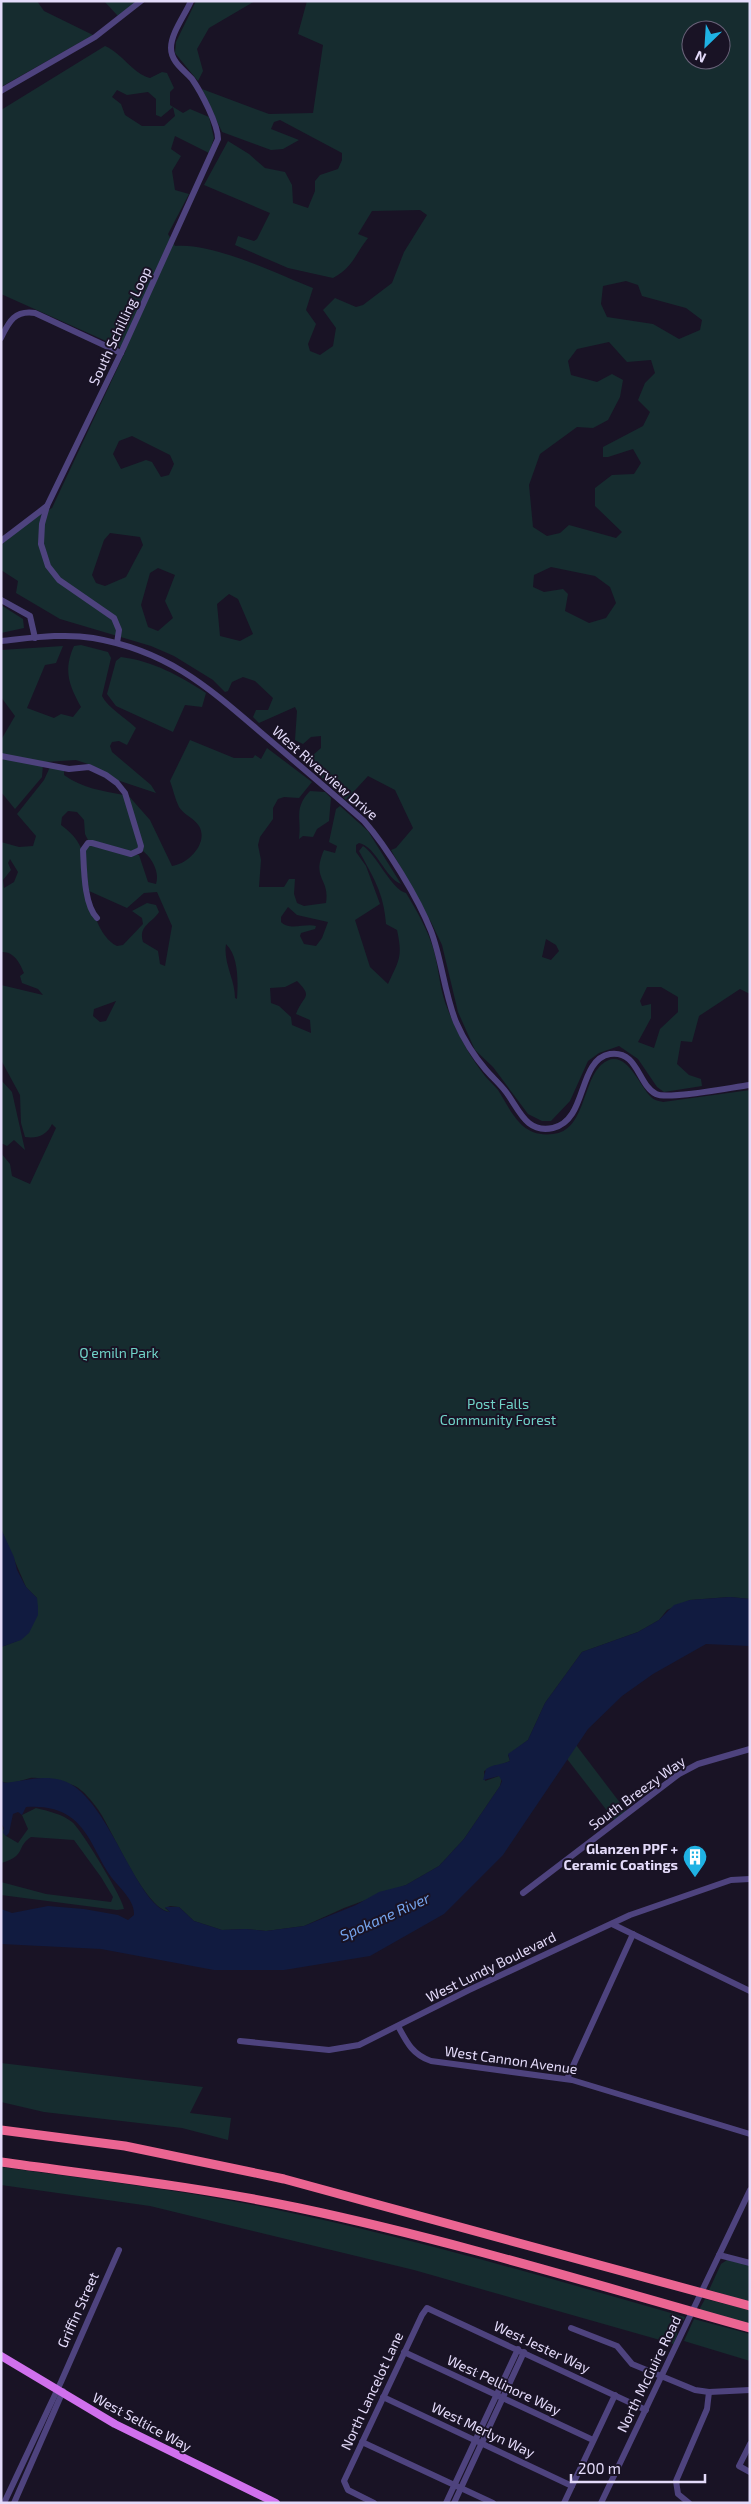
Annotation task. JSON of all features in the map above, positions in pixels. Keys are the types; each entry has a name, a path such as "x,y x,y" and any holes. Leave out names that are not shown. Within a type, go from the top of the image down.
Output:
{"highway":[{"path":"1,2130 125,2146 284,2178 750,2306"},
{"path":"1,2162 214,2192 299,2208 402,2232 750,2328"}],"main road":[{"name":"West Seltice Way","path":"1,2356 59,2392 149,2442 276,2503"}],"street":[{"path":"1,91 96,37 141,1"},
{"name":"South Schilling Loop","path":"117,643 119,630 114,618 59,580 48,566 42,551 41,536 47,506 122,353 218,139 213,119 196,86 172,56 171,47 174,37 191,1"},
{"path":"1,338 12,318 26,312 35,313 122,353"},
{"path":"1,541 47,506"},
{"path":"1,600 30,616 34,638"},
{"name":"West Riverview Drive","path":"1,641 70,636 117,643 163,659 194,677 372,830 421,910 430,930 450,1005 466,1042 485,1069 508,1094 518,1114 526,1122 543,1129 560,1125 567,1120 575,1109 590,1071 602,1058 612,1054 624,1057 632,1062 652,1091 657,1095 671,1096 750,1085"},
{"path":"1,756 69,769 89,767 118,782 125,793 141,846 140,850 131,854 92,843 88,843 83,850 88,903 97,918"},
{"name":"South Breezy Way","path":"524,1893 679,1774 698,1764 750,1749"},
{"name":"West Lundy Boulevard","path":"240,2041 329,2050 345,2049 364,2043 469,1990 630,1915 731,1880 750,1879"},
{"path":"612,1924 750,1990"},
{"path":"567,2079 633,1934"},
{"name":"West Cannon Avenue","path":"398,2026 406,2043 418,2057 431,2062 567,2079 750,2134"},
{"name":"North McGuire Road","path":"601,2503 750,2190"},
{"name":"Griffin Street","path":"59,2392 119,2250"},
{"path":"720,2256 750,2263"},
{"name":"West Jester Way","path":"427,2308 646,2410"},
{"name":"North Lancelot Lane","path":"374,2503 348,2490 344,2486 362,2442 427,2308"},
{"path":"571,2328 612,2344 620,2349 628,2362 695,2390 709,2392 750,2390"},
{"path":"446,2503 458,2486 521,2351"},
{"name":"West Pellinore Way","path":"404,2352 594,2440"},
{"path":"4,2503 45,2414 59,2392"},
{"path":"14,2503 52,2418 59,2392"},
{"path":"689,2503 678,2494 676,2481 707,2409 709,2392"},
{"path":"564,2503 615,2395"},
{"name":"West Merlyn Way","path":"383,2397 572,2486"},
{"path":"45,2414 52,2418"},
{"path":"362,2442 493,2503"},
{"path":"750,2444 739,2466 750,2472"},
{"path":"454,2503 458,2486"}],"green space":[{"path":"1,1 37,1 44,11 93,35 1,87"},
{"path":"104,1 138,1 118,16"},
{"path":"196,1 255,1 209,28 197,49 203,71 198,81 175,53 176,42"},
{"path":"307,1 750,1 750,994 740,989 699,1016 692,1042 681,1041 677,1064 689,1075 701,1079 702,1086 664,1092 657,1087 638,1059 619,1046 599,1053 588,1061 570,1101 551,1121 542,1121 528,1114 493,1067 475,1050 458,1012 442,945 391,850 396,848 413,828 395,790 368,776 346,800 305,762 321,748 321,736 311,737 303,744 295,740 297,711 295,707 259,723 253,717 256,710 268,710 273,698 255,681 243,677 232,682 228,691 225,692 213,680 174,656 151,646 60,619 16,593 18,581 1,570 1,545 35,517 52,508 126,350 1,294 1,110 105,46 144,76 150,78 162,72 167,73 174,88 170,92 170,105 183,113 190,109 209,117 214,138 209,153 175,136 171,149 181,156 172,171 175,190 189,194 168,234 175,246 190,246 226,254 313,288 306,310 316,324 308,344 310,351 320,355 333,346 336,328 323,310 335,298 356,307 363,305 392,283 404,252 427,215 420,210 372,211 358,234 368,238 345,270 333,278 288,268 235,245 238,236 254,241 257,239 270,213 204,185 228,141 249,154 265,168 285,172 292,185 293,203 308,208 315,191 315,181 320,175 338,169 342,160 342,153 280,120 274,122 271,129 299,140 283,149 271,150 222,132 202,89 269,114 313,113 323,45 298,34","holes":["117,90 127,95 148,92 156,99 156,115 161,117 173,107 175,116 164,126 142,126 125,115 121,104 112,97","626,281 638,285 642,296 686,308 702,320 700,330 679,339 653,324 607,317 601,304 603,286","609,342 627,362 651,360 655,373 645,383 638,400 650,412 643,426 603,447 603,457 633,449 641,463 634,474 612,475 595,488 595,506 622,532 616,538 569,525 560,533 547,536 533,527 529,485 540,454 577,427 593,428 608,420 620,397 623,380 612,374 597,382 571,375 568,361 577,349","132,436 170,455 174,464 169,475 161,477 152,462 146,460 121,469 113,454 119,441","110,533 140,537 143,545 126,577 105,586 96,583 92,575 104,540","551,567 595,576 610,587 616,603 606,618 589,623 565,611 568,594 563,589 544,592 533,587 534,575","158,568 175,575 165,601 173,618 158,631 148,627 141,605 150,573","229,594 238,599 253,634 240,641 220,636 217,604","546,939 556,945 559,951 551,960 542,957","647,987 661,987 678,997 678,1012 660,1029 654,1048 638,1042 651,1018 651,1004 642,1006 640,1001"]},
{"path":"1,605 23,619 24,628 1,633"},
{"path":"81,645 108,652 111,658 102,696 113,709 136,728 127,745 119,741 112,742 110,746 112,752 151,785 156,793 117,780 91,765 76,760 45,762 1,754 1,740 15,716 1,697 1,650 63,646 56,663 45,665 27,708 54,718 61,714 73,717 81,707 73,692 68,670 74,646"},
{"path":"121,657 155,666 176,675 206,693 202,707 185,705 173,732 116,706 107,694 116,661"},
{"name":"Post Falls Community Forest","path":"190,740 234,758 253,758 255,755 261,759 267,748 312,782 299,798 284,797 278,799 273,808 273,819 260,837 258,845 261,860 259,887 284,887 289,879 295,879 294,894 297,903 304,906 326,903 326,888 319,867 324,850 335,853 337,846 329,842 336,809 340,806 368,831 401,884 395,881 365,845 359,843 356,845 356,852 366,866 380,904 355,920 370,967 388,984 399,958 400,946 397,930 386,924 380,894 359,851 363,846 373,856 395,886 406,893 429,936 445,1003 455,1027 479,1069 498,1090 513,1115 525,1128 542,1134 553,1134 563,1131 577,1116 595,1073 601,1065 609,1060 617,1059 623,1062 630,1068 651,1097 663,1102 750,1090 750,1599 730,1597 690,1600 667,1610 659,1620 638,1632 582,1652 545,1703 528,1740 508,1755 510,1761 484,1771 485,1781 499,1776 502,1777 500,1786 464,1839 439,1866 406,1885 344,1908 304,1926 266,1931 246,1929 222,1930 194,1921 179,1907 170,1906 165,1908 170,1912 160,1907 139,1883 97,1808 75,1786 39,1778 30,1778 12,1783 1,1781 1,1647 20,1639 29,1631 34,1618 37,1598 26,1587 1,1529 1,1153 10,1164 12,1176 30,1184 56,1128 52,1124 41,1135 25,1137 21,1123 20,1095 1,1060 1,985 43,995 38,989 22,983 20,976 24,973 18,962 10,953 1,952 1,842 19,847 33,846 36,836 17,814 44,780 50,767 64,770 64,775 85,786 124,795 139,846 138,849 131,852 88,840 85,834 84,820 77,812 68,811 62,817 61,825 72,835 81,848 90,902 96,920 105,936 117,946 123,945 143,924 142,918 132,911 147,903 156,905 159,912 146,925 142,932 142,937 143,942 158,951 160,964 165,966 172,926 157,892 144,893 127,908 89,891 84,851 87,845 131,855 139,855 148,882 156,884 156,870 152,861 142,850 127,794 150,820 172,866 190,857 199,846 201,833 197,823 179,807 170,781","holes":["10,859 18,872 14,882 4,888 3,880 11,870 8,863","288,907 297,915 328,922 322,938 316,946 304,944 300,936 301,933 315,929 316,926 285,925 281,922 281,917","226,944 235,962 237,999 235,998","297,981 305,991 306,997 296,1014 310,1020 311,1033 292,1025 291,1017 279,1006 271,1003 270,988 285,987","116,1001 106,1021 100,1022 93,1016 94,1009"]},
{"path":"1,758 43,765 42,777 15,809 1,792"},
{"path":"310,791 325,792 331,798 329,821 317,829 313,837 303,836 299,839 300,809"},
{"path":"1,1080 12,1092 25,1150 14,1140 7,1146 1,1143"},
{"path":"573,1741 627,1812 615,1821 564,1755"},
{"path":"36,1808 64,1817 77,1827 110,1879 124,1909 117,1910 1,1895 1,1882 46,1894 111,1902 113,1897 74,1840 31,1837 26,1840 15,1857 1,1863 1,1823 6,1836 18,1843 28,1829 22,1815"},
{"path":"1,2063 203,2087 190,2113 231,2118 228,2140 182,2128 44,2112 1,2102"},
{"path":"1,2167 206,2196 325,2220 480,2259 685,2317 683,2321 678,2319 677,2336 674,2344 414,2270 150,2206 1,2185"},
{"path":"727,2260 750,2265 750,2302 709,2290 721,2264"},
{"path":"705,2299 750,2310 750,2325 699,2310"},
{"path":"694,2319 750,2334 750,2361 684,2341"}],"water":[{"path":"1,1529 14,1557 17,1570 26,1587 37,1598 38,1615 29,1633 21,1640 1,1647"},
{"name":"Spokane River","path":"730,1597 750,1599 750,1646 706,1644 653,1674 622,1696 588,1729 503,1855 444,1914 370,1956 284,1970 214,1970 101,1949 1,1944 1,1909 12,1913 48,1906 84,1909 118,1915 128,1920 134,1915 134,1909 129,1898 109,1874 89,1838 68,1815 51,1808 26,1807 22,1815 18,1812 13,1814 9,1833 6,1836 3,1833 4,1828 1,1823 1,1781 5,1783 40,1778 54,1779 61,1780 78,1789 93,1805 145,1892 157,1906 170,1912 165,1907 179,1907 194,1921 222,1930 246,1929 266,1931 304,1926 356,1905 379,1892 406,1885 439,1866 464,1839 500,1786 502,1781 499,1776 483,1780 486,1769 510,1761 508,1754 528,1740 545,1703 582,1652 638,1632 659,1620 674,1605 690,1600"}],"place":[{"name":"Glanzen PPF + Ceramic Coatings","path":"695,1878"}],"park label":[{"name":"Q'emiln Park","path":"119,1353"}]}
